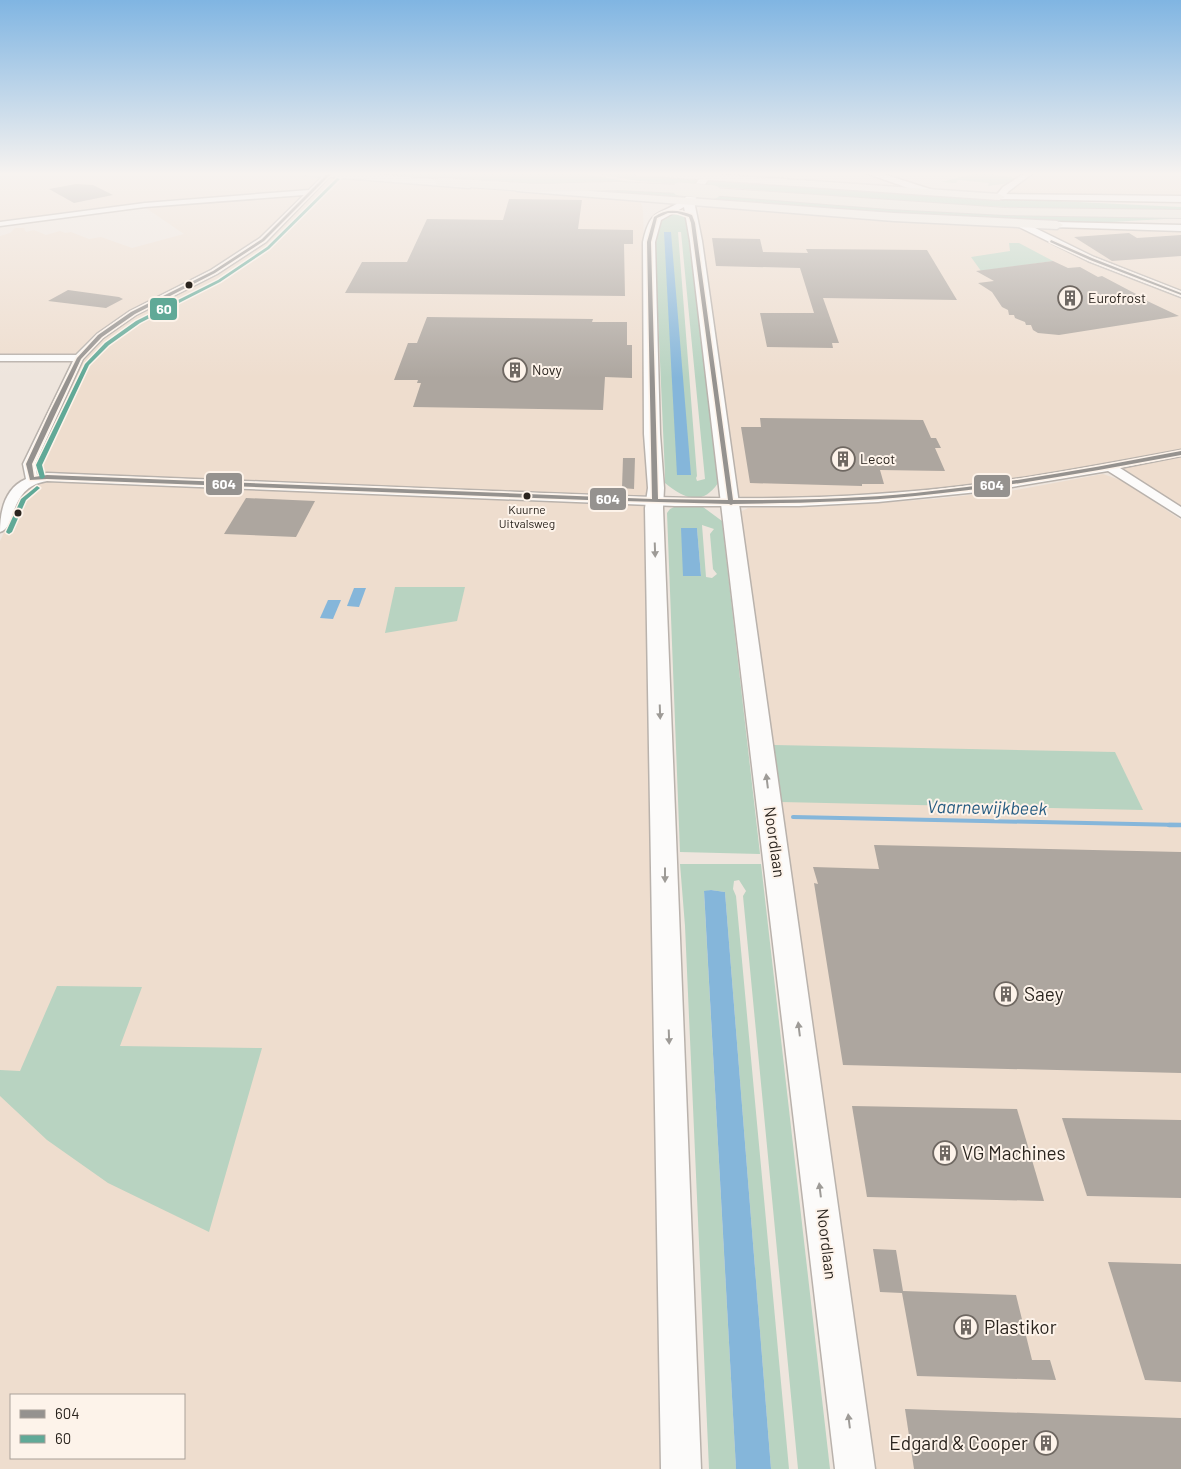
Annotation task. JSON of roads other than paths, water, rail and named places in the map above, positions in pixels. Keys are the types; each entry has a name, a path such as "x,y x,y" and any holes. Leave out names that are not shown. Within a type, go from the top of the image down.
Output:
{"street":[{"path":"32,479 29,464 79,358 100,336 122,320 214,272 263,241"},
{"path":"650,241 652,434 656,488 680,1469"},
{"name":"Noordlaan","path":"696,241 856,1469"},
{"path":"1054,241 1091,259 1181,294"},
{"path":"0,358 79,358"},
{"path":"0,528 17,490 32,479 47,477 731,503 878,498 929,494 1034,481 1181,453"},
{"path":"1110,467 1181,513"}],"water":[{"path":"664,241 672,241 691,475 677,475"},
{"path":"681,528 697,528 701,576 683,576"},
{"path":"354,588 366,588 359,607 347,606"},
{"path":"328,600 341,600 333,619 320,618"},
{"path":"704,891 725,892 771,1469 736,1469"}],"waterway":[{"name":"Vaarnewijkbeek","path":"793,817 1181,825 1169,825"}],"place":[{"name":"Eurofrost","path":"1070,298"},
{"name":"Novy","path":"515,370"},
{"name":"Lecot","path":"843,459"},
{"name":"Kuurne Uitvalsweg","path":"527,496"},
{"name":"Saey","path":"1006,994"},
{"name":"VG Machines","path":"945,1153"},
{"name":"Plastikor","path":"966,1327"},
{"name":"Edgard & Cooper","path":"1046,1443"}]}
